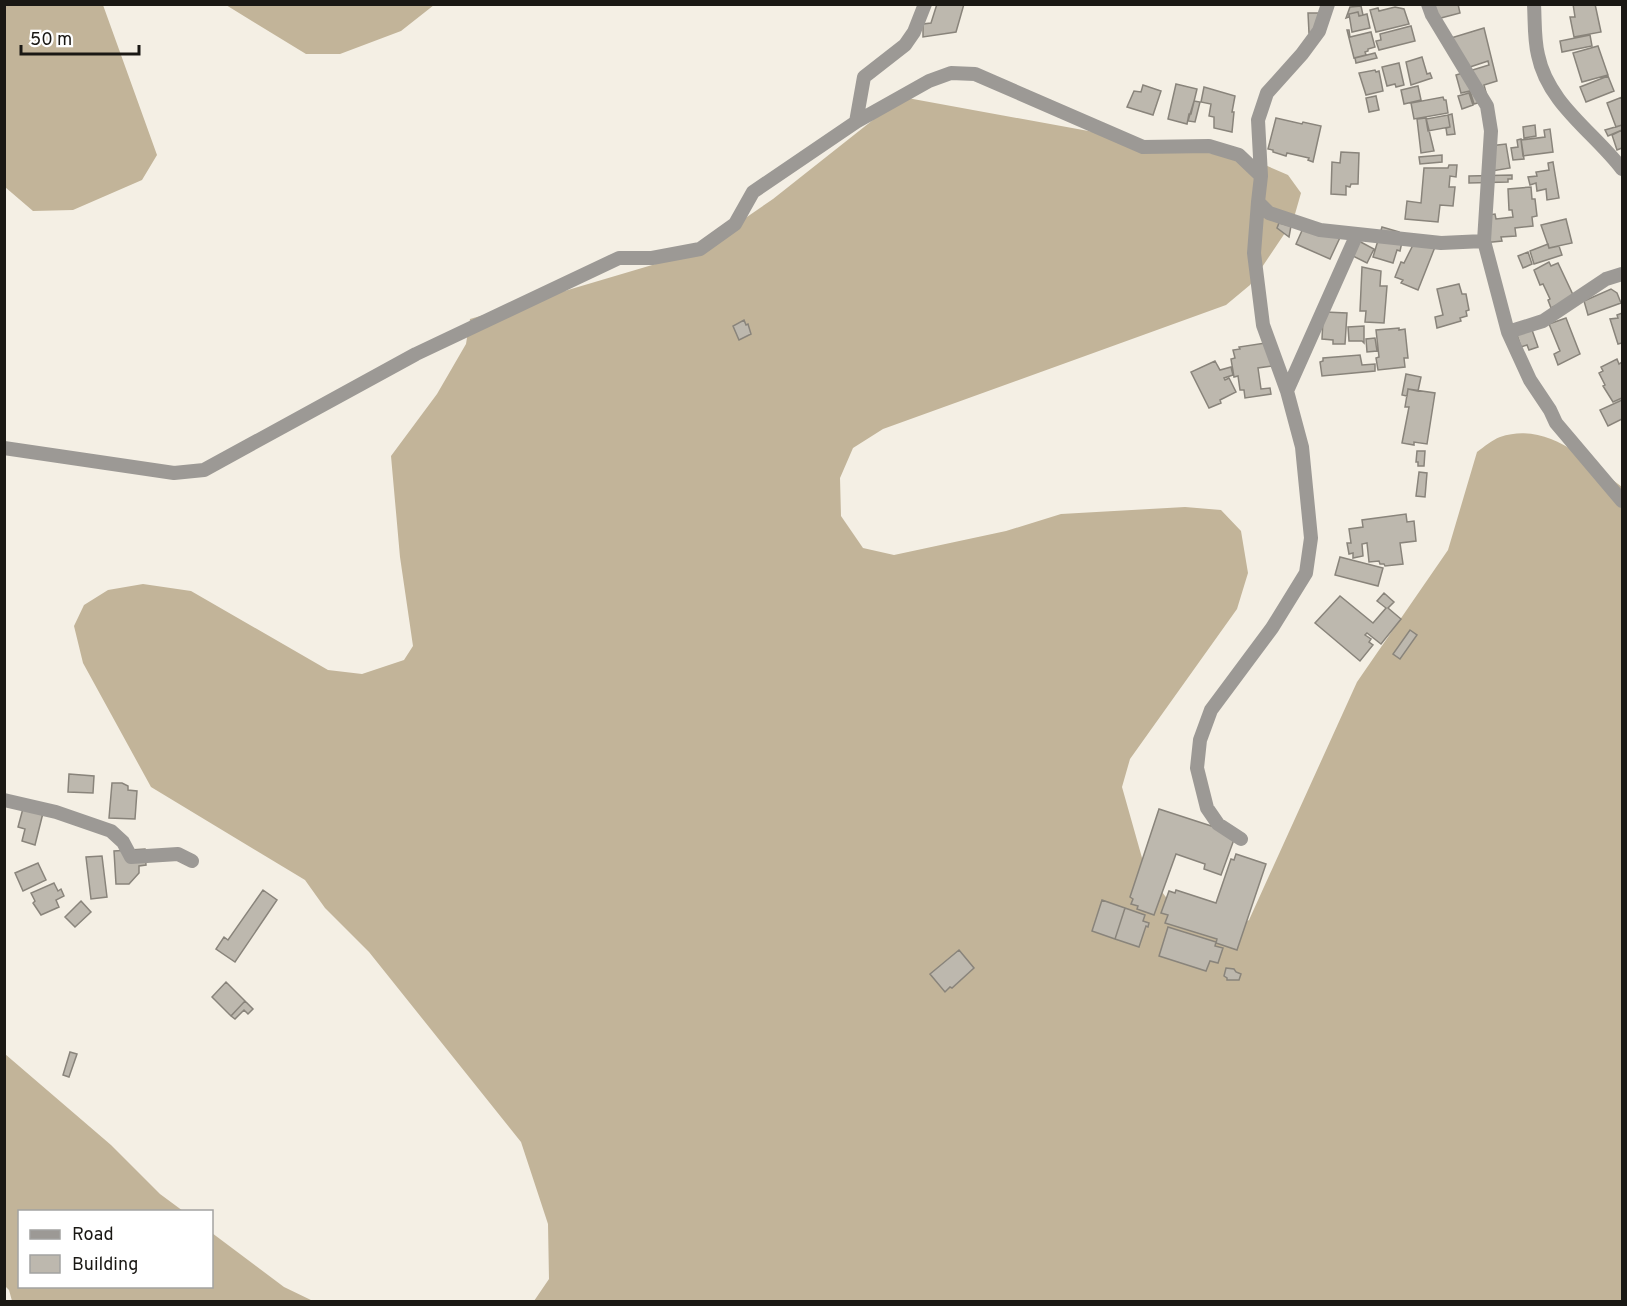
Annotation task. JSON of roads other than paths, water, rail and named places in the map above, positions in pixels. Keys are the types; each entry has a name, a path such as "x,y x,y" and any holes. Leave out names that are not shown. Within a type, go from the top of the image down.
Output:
{"street":[{"path":"856,122 864,77 905,45 914,32 925,4"},
{"path":"1241,839 1218,824 1207,808 1197,768 1200,740 1211,710 1272,628 1306,573 1311,538 1309,497 1302,447 1287,391 1263,325 1254,253 1261,176 1258,120 1266,93 1302,54 1319,31 1328,4"},
{"path":"1428,4 1432,15 1487,106 1491,130 1484,241 1508,332 1530,380 1556,423 1623,501"},
{"path":"1534,4 1538,56 1549,83 1566,110 1613,156 1623,169"},
{"path":"4,448 174,473 204,470 416,354 618,258 652,258 700,249 735,225 753,192 856,122 929,81 951,73 975,74 1143,147 1209,146 1239,155 1261,176"},
{"path":"1258,202 1269,213 1320,230 1441,243 1484,241"},
{"path":"1287,391 1357,234"},
{"path":"1508,332 1543,321 1606,279 1623,274"},
{"path":"4,801 56,812 111,831 123,842 131,857 178,854 192,861"}]}
